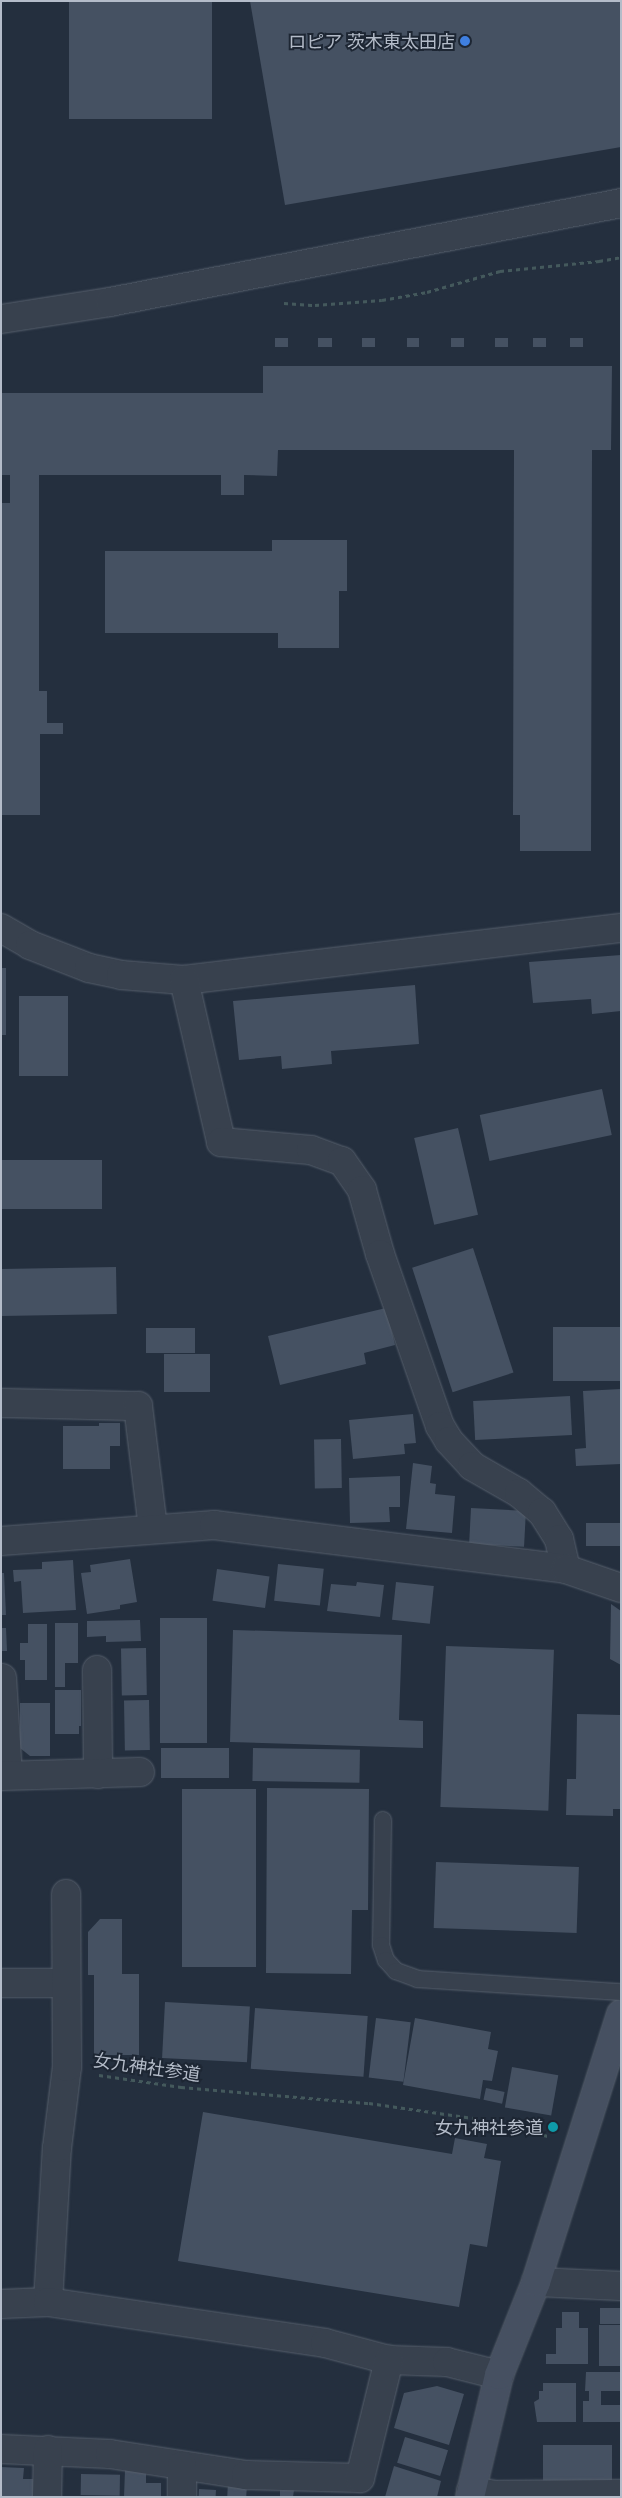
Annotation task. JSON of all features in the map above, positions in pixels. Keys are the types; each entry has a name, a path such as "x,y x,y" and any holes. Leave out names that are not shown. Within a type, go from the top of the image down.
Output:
{"street":[{"path":"1,319 110,302 621,203"},
{"path":"1,928 30,945 90,968 121,976 184,980 621,928"},
{"path":"184,980 221,1142 311,1150 342,1161 362,1190 380,1254 440,1426 449,1441 472,1466 518,1493 542,1512 559,1538 566,1569"},
{"path":"1,1402 138,1406 153,1528"},
{"path":"1,1542 153,1528 214,1526 566,1569 621,1588"},
{"path":"97,1670 98,1774"},
{"path":"2,1678 5,1775 140,1772"},
{"path":"48,2302 57,2148 66,2067 66,1894"},
{"path":"1,1983 65,1983"},
{"path":"621,2014 536,2282 499,2375 471,2494 621,2494"},
{"path":"536,2282 621,2286"},
{"path":"1,2304 48,2302 325,2343 389,2360 447,2362 499,2375"},
{"path":"1,2449 110,2454 246,2475 358,2487 389,2360"},
{"path":"47,2497 48,2450"},
{"path":"182,2466 182,2497"}],"lane":[{"path":"383,1820 381,1945 386,1960 396,1971 418,1979 621,1992"}],"path":[{"path":"278,303 316,305 382,300 427,292 500,271 621,257"},
{"name":"女九神社参道","path":"97,2074 181,2087 369,2103 473,2118 580,2144"}],"building":[{"path":"69,1 212,1 212,119 69,119"},
{"path":"250,1 621,1 621,147 285,205"},
{"path":"275,338 288,338 288,347 275,347"},
{"path":"318,338 332,338 332,347 318,347"},
{"path":"362,338 375,338 375,347 362,347"},
{"path":"407,338 419,338 419,347 407,347"},
{"path":"451,338 464,338 464,347 451,347"},
{"path":"495,338 508,338 508,347 495,347"},
{"path":"533,338 546,338 546,347 533,347"},
{"path":"570,338 583,338 583,347 570,347"},
{"path":"263,366 612,366 611,450 592,450 591,851 520,851 520,815 513,815 514,450 278,450 277,476 244,475 244,495 221,495 221,475 39,475 39,691 47,691 47,723 63,723 63,734 40,734 40,815 1,815 1,503 10,503 10,475 1,475 1,393 263,393"},
{"path":"272,540 347,540 347,591 339,591 339,648 278,648 278,633 105,633 105,551 272,551"},
{"path":"621,955 621,1011 592,1014 591,999 533,1003 529,962"},
{"path":"1,968 6,968 6,1035 1,1035"},
{"path":"415,985 419,1044 331,1051 332,1064 282,1069 281,1056 239,1060 233,1001"},
{"path":"19,996 68,996 68,1076 19,1076"},
{"path":"602,1089 612,1135 490,1161 480,1115"},
{"path":"458,1128 478,1215 434,1225 414,1138"},
{"path":"1,1160 102,1160 102,1209 1,1209"},
{"path":"473,1248 513,1373 453,1392 412,1268"},
{"path":"116,1267 117,1314 2,1316 1,1269"},
{"path":"386,1308 395,1345 364,1353 366,1364 280,1385 268,1336"},
{"path":"553,1327 621,1327 621,1381 553,1381"},
{"path":"146,1328 195,1328 195,1353 146,1353"},
{"path":"164,1354 210,1354 210,1392 164,1392"},
{"path":"621,1389 621,1464 576,1466 575,1449 586,1448 583,1391"},
{"path":"570,1396 572,1435 475,1440 473,1401"},
{"path":"413,1414 416,1443 404,1444 405,1454 353,1459 349,1420"},
{"path":"99,1423 120,1423 120,1446 110,1446 110,1469 63,1469 63,1426 99,1426"},
{"path":"314,1439 341,1439 342,1488 315,1488"},
{"path":"413,1463 432,1466 430,1483 436,1484 435,1494 455,1496 452,1533 406,1529"},
{"path":"400,1476 400,1507 389,1507 390,1522 350,1523 349,1478"},
{"path":"471,1508 526,1511 524,1547 469,1544"},
{"path":"586,1523 621,1523 621,1546 586,1546"},
{"path":"130,1559 137,1602 120,1605 120,1609 87,1614 81,1573 91,1572 90,1565"},
{"path":"73,1560 76,1610 23,1613 21,1581 14,1582 13,1570 42,1569 42,1562"},
{"path":"278,1564 324,1569 320,1606 274,1601"},
{"path":"217,1569 269,1576 265,1608 213,1601"},
{"path":"1,1573 4,1573 6,1615 1,1615"},
{"path":"357,1582 384,1585 380,1617 327,1611 331,1584 356,1586"},
{"path":"396,1582 434,1586 430,1624 392,1620"},
{"path":"611,1604 621,1611 621,1665 610,1659"},
{"path":"160,1618 207,1618 207,1743 160,1743"},
{"path":"140,1620 141,1641 106,1642 106,1636 87,1637 87,1621"},
{"path":"55,1623 78,1623 78,1663 65,1663 65,1687 55,1687"},
{"path":"28,1624 47,1624 47,1680 25,1680 25,1660 20,1660 20,1643 28,1643"},
{"path":"1,1628 6,1628 7,1651 1,1651"},
{"path":"233,1630 402,1635 399,1720 423,1721 423,1748 230,1742"},
{"path":"446,1646 554,1650 548,1811 440,1807"},
{"path":"121,1648 146,1648 147,1695 122,1695"},
{"path":"55,1690 81,1690 81,1726 79,1726 79,1734 55,1734"},
{"path":"124,1700 149,1700 150,1750 125,1750"},
{"path":"20,1703 50,1703 50,1756 30,1756 20,1748"},
{"path":"577,1714 621,1715 621,1809 613,1809 613,1816 566,1815 567,1779 576,1779"},
{"path":"161,1748 229,1748 229,1778 161,1778"},
{"path":"253,1748 360,1750 359,1783 252,1781"},
{"path":"267,1788 369,1789 368,1910 352,1910 351,1974 266,1973"},
{"path":"182,1789 256,1789 256,1967 182,1967"},
{"path":"436,1862 579,1867 577,1933 434,1928"},
{"path":"100,1919 122,1919 122,1974 139,1974 139,2055 94,2055 94,1975 88,1975 88,1932"},
{"path":"165,2002 250,2006 247,2062 162,2058"},
{"path":"255,2008 368,2016 363,2077 251,2069"},
{"path":"376,2018 411,2022 403,2082 369,2078"},
{"path":"415,2018 491,2032 488,2049 498,2051 492,2081 483,2080 480,2099 403,2085"},
{"path":"512,2067 558,2075 551,2116 505,2107"},
{"path":"486,2088 505,2092 502,2104 484,2100"},
{"path":"203,2112 452,2154 455,2138 487,2144 484,2158 501,2161 487,2247 470,2244 459,2307 178,2261"},
{"path":"600,2308 621,2308 621,2324 600,2324"},
{"path":"562,2312 579,2312 579,2328 588,2328 588,2364 546,2364 546,2354 556,2354 556,2328 562,2328"},
{"path":"599,2325 621,2325 621,2366 599,2366"},
{"path":"586,2372 620,2372 620,2391 601,2391 601,2405 621,2405 621,2422 583,2422 583,2401 589,2401 589,2391 585,2391"},
{"path":"543,2383 576,2383 576,2422 537,2422 534,2402 539,2399 539,2391 543,2391"},
{"path":"437,2386 464,2394 449,2445 394,2428 404,2393"},
{"path":"405,2437 448,2450 440,2476 397,2463"},
{"path":"543,2445 612,2445 612,2485 543,2485"},
{"path":"394,2466 441,2481 437,2497 385,2497"},
{"path":"1,2467 24,2468 23,2479 35,2479 35,2497 1,2497"},
{"path":"125,2470 146,2471 146,2483 161,2483 161,2497 124,2497"},
{"path":"81,2474 120,2475 120,2496 81,2495"},
{"path":"228,2482 247,2483 246,2497 227,2497"},
{"path":"199,2489 216,2490 216,2497 199,2497"},
{"path":"280,2489 294,2490 293,2497 280,2497"}],"place":[{"name":"ロピア 茨木東太田店","path":"465,41"},
{"name":"女九神社参道","path":"553,2127"}]}
